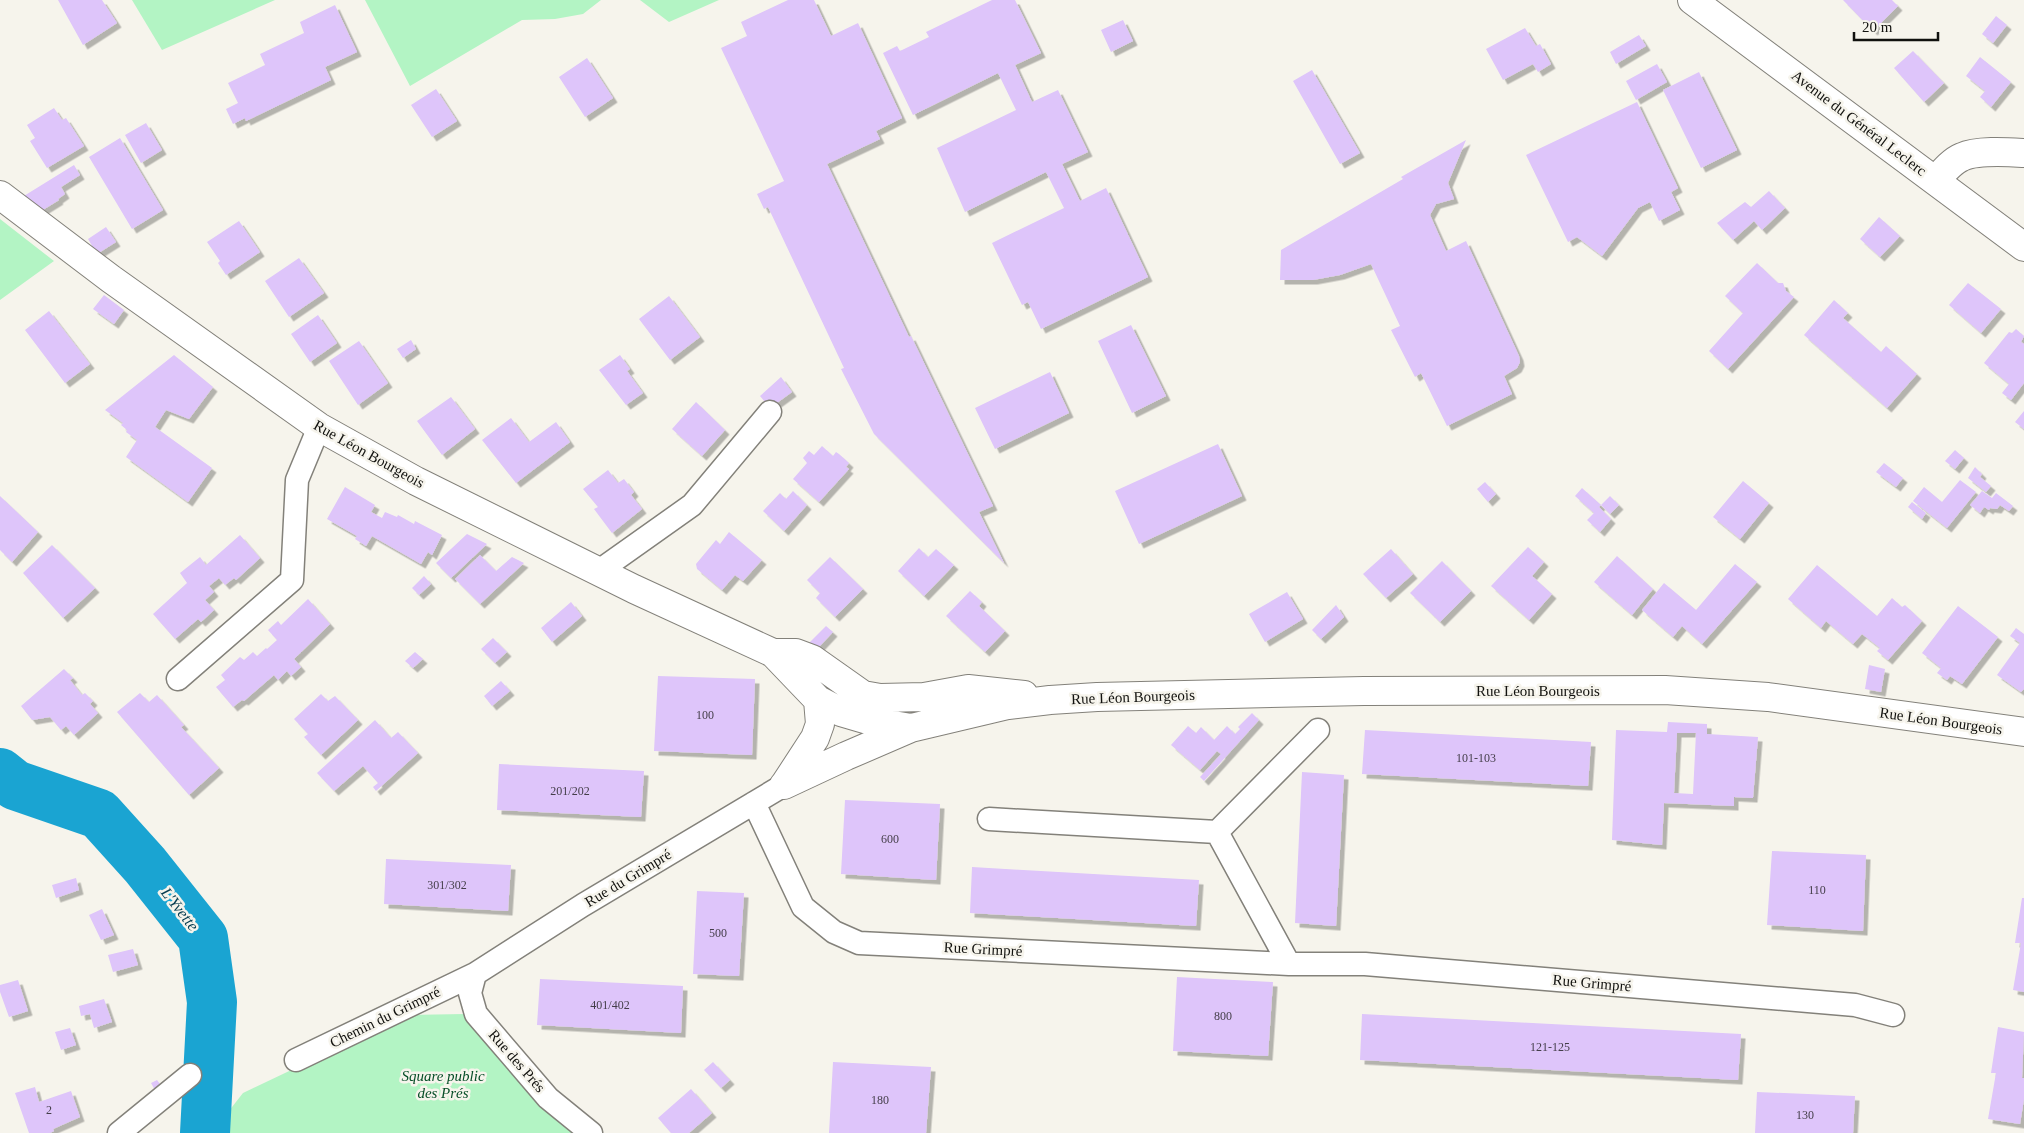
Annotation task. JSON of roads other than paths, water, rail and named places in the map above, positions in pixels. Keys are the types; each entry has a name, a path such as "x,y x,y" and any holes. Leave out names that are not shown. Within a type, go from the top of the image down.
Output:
{"street":[{"name":"Avenue du Général Leclerc","path":"1692,0 2024,247"},
{"path":"1936,180 1962,156 1991,152 2024,153"},
{"name":"Rue Léon Bourgeois","path":"0,195 111,279 319,427 416,481 599,571 773,653 818,700 841,712 855,716 911,728 1008,706 1050,700 1097,697 1354,692 1665,690 1768,697 2024,732"},
{"path":"599,571 692,505 770,412"},
{"path":"178,679 292,580 297,480 319,427"},
{"name":"Rue Léon Bourgeois","path":"773,653 796,653 812,659 863,695 880,698 924,697 968,689 1050,700"},
{"path":"846,756 852,745 855,716 854,697 849,686"},
{"path":"784,785 815,738 820,724 818,700"},
{"path":"784,785 911,728"},
{"path":"989,819 1217,832 1318,730"},
{"name":"Rue du Grimpré","path":"475,974 583,905 784,785"},
{"name":"Rue Grimpré","path":"754,803 803,907 834,932 859,944 1289,964 1365,964 1855,1005 1893,1015"},
{"path":"1217,832 1289,964"},
{"name":"Chemin du Grimpré","path":"296,1060 475,974"},
{"name":"Rue des Prés","path":"475,974 470,994 476,1014 548,1098 591,1133"},
{"path":"119,1133 190,1075"}],"waterway":[{"name":"L'Yvette","path":"0,773 15,785 99,814 145,865 203,938 212,1002 205,1133"}],"park label":[{"name":"Square public des Prés","path":"443,1084"}]}
